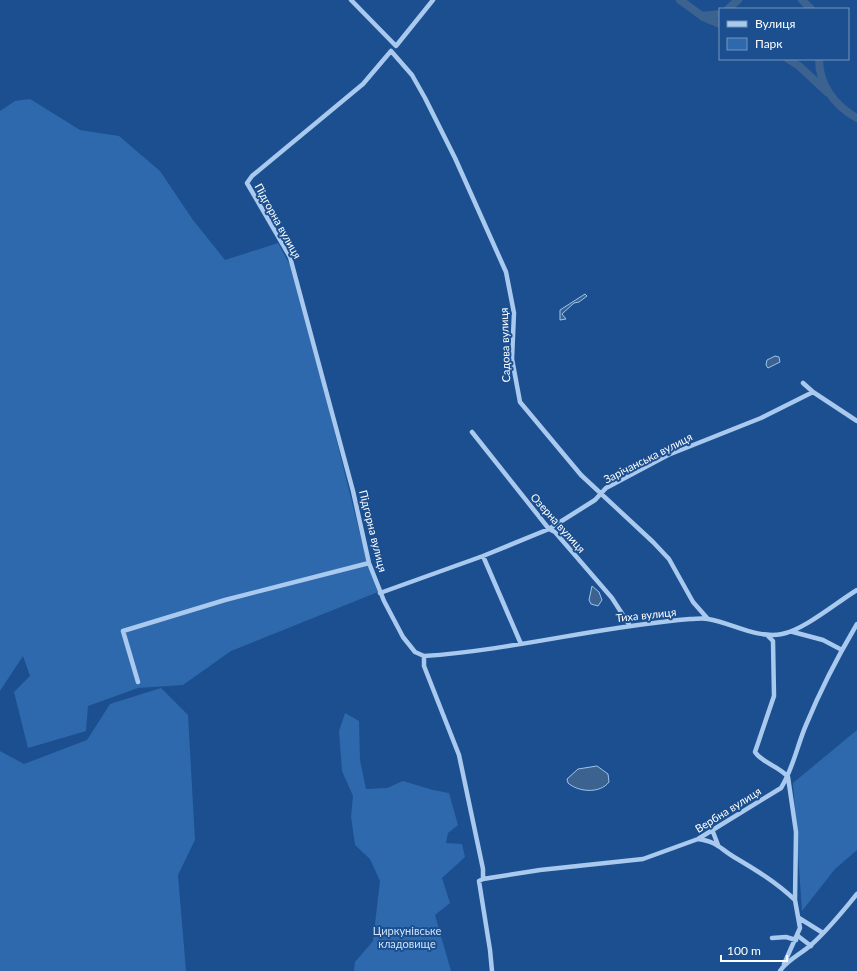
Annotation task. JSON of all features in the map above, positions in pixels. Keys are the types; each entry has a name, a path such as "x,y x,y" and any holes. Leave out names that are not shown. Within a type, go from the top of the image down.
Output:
{"street":[{"path":"351,0 396,46 433,0"},
{"name":"Підгорна вулиця","path":"391,51 362,84 252,176 247,183 290,257 353,491 369,563 380,593 403,637 415,652 424,656"},
{"name":"Садова вулиця","path":"391,51 412,75 426,98 506,272 514,313 513,365 520,402 572,465 600,494 653,542 669,559 686,592 699,610 708,619"},
{"path":"803,383 813,392 857,421"},
{"name":"Зарічанська вулиця","path":"380,593 483,556 549,529 595,500 613,484 681,448 761,418 813,392"},
{"name":"Озерна вулиця","path":"472,432 549,529 555,532 612,598 630,626"},
{"path":"483,556 521,644"},
{"path":"138,682 123,632 225,600 369,563"},
{"name":"Тиха вулиця","path":"424,656 489,650 630,626 691,619 708,619 767,635 776,635 793,632 857,590"},
{"path":"691,619 694,618 699,610"},
{"name":"Вербна вулиця","path":"483,879 540,870 643,860 713,832 781,788 788,777 806,725 842,650 857,624"},
{"path":"793,632 824,640 842,650"},
{"path":"767,635 773,641 774,696 755,752 783,770 788,777 796,832 795,900 799,918 797,938 780,971"},
{"path":"424,656 424,666 459,755 477,836 483,879 479,881 492,971"},
{"path":"713,832 718,844"},
{"path":"698,839 718,844 732,856 776,882 795,900"},
{"path":"784,964 811,946 857,894"},
{"path":"799,918 823,933"},
{"path":"772,938 797,938 811,946"}],"green space":[{"path":"30,99 80,130 119,136 160,171 193,220 225,260 278,243 290,265 324,390 367,562 378,592 231,651 183,685 138,688 88,706 86,731 28,748 14,692 30,676 23,656 0,691 0,111 15,101"},
{"path":"161,688 188,715 195,840 178,875 186,971 0,971 0,751 24,764 87,740 110,704"},
{"name":"Циркунівське кладовище","path":"345,713 359,721 360,760 366,789 387,788 403,781 449,793 458,825 448,833 446,843 462,844 465,857 442,878 450,903 435,915 451,971 354,971 355,962 373,941 380,881 370,859 355,845 351,817 353,796 342,771 339,731"},
{"path":"857,730 857,850 835,869 802,911 793,783"}],"shaded area":[{"path":"585,294 587,296 579,302 574,303 562,314 566,319 560,320 560,310"},
{"path":"775,356 779,357 780,362 768,368 766,365 767,360"},
{"path":"592,586 599,592 602,600 598,606 591,604 589,600"},
{"path":"597,766 608,774 609,782 605,786 595,790 583,790 568,783 567,779 578,769"}],"waterway":[{"path":"680,0 702,16 719,14"},
{"path":"729,8 738,0"},
{"path":"802,0 810,8"},
{"path":"703,17 719,24"},
{"path":"790,60 799,66 827,92"},
{"path":"819,60 822,78 830,94 835,101 857,118"}]}
